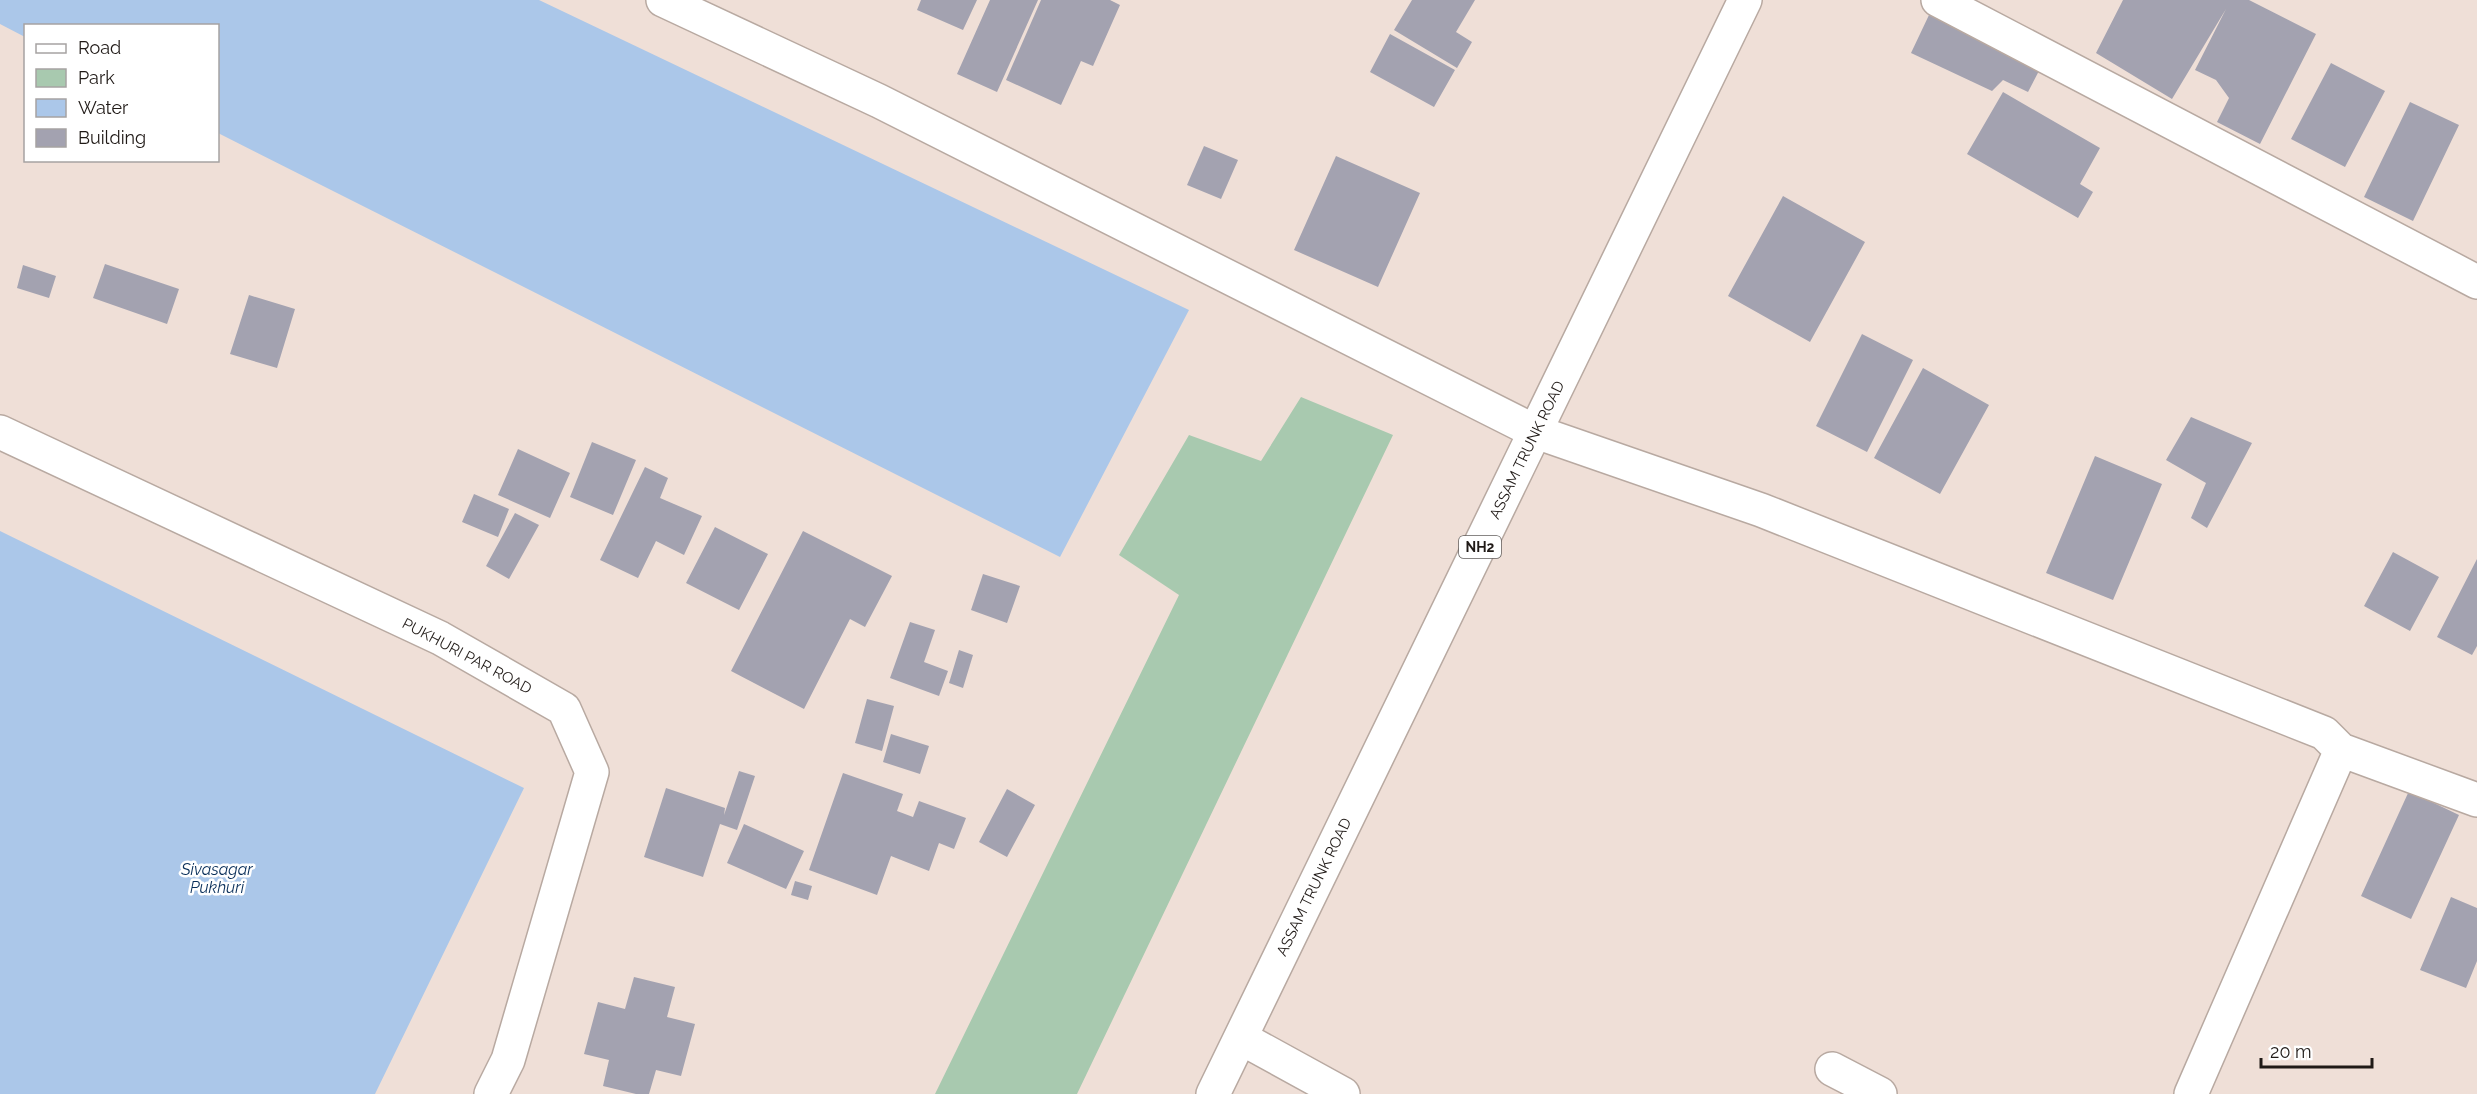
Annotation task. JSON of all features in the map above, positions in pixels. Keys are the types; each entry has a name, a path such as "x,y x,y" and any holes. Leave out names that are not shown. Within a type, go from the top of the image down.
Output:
{"main road":[{"path":"663,0 879,101 1536,432 1761,510 2324,733 2341,750 2477,800"},
{"name":"ASSAM TRUNK ROAD","path":"1213,1094 1745,0"},
{"path":"1938,0 2477,282"},
{"name":"PUKHURI PAR ROAD","path":"0,432 440,638 564,709 592,772 508,1060 491,1094"},
{"path":"2191,1094 2341,750"},
{"path":"1241,1038 1343,1094"},
{"path":"1832,1069 1880,1094"}],"green space":[{"path":"1301,397 1393,435 1077,1094 935,1094 1179,595 1119,555 1189,435 1261,461"}],"water":[{"path":"0,0 539,0 1189,310 1060,557 219,134 219,24 24,24 24,36 0,24"},
{"name":"Sivasagar Pukhuri","path":"0,531 524,788 375,1094 0,1094"}],"building":[{"path":"921,0 977,0 963,30 917,10"},
{"path":"990,0 1038,0 997,92 957,74"},
{"path":"1041,0 1110,0 1120,5 1093,66 1081,61 1061,105 1006,80"},
{"path":"1412,0 1475,0 1456,32 1472,42 1457,68 1394,30"},
{"path":"2123,0 2249,0 2316,34 2260,144 2217,122 2229,98 2216,80 2195,70 2226,9 2172,99 2096,53"},
{"path":"1929,15 2041,67 2028,92 2003,80 1992,91 1911,53"},
{"path":"1390,34 1455,70 1434,107 1370,72"},
{"path":"2331,63 2385,91 2345,167 2291,139"},
{"path":"2003,92 2100,148 2080,184 2093,192 2078,218 1967,154"},
{"path":"2410,102 2459,125 2413,221 2364,197"},
{"path":"1204,146 1238,160 1221,199 1187,185"},
{"path":"1336,156 1420,193 1378,287 1294,250"},
{"path":"1783,196 1865,242 1810,342 1728,296"},
{"path":"105,264 179,289 167,324 93,298"},
{"path":"23,265 56,276 49,298 17,288"},
{"path":"249,295 295,309 277,368 230,354"},
{"path":"1862,334 1913,360 1867,452 1816,426"},
{"path":"1923,368 1989,405 1940,494 1874,458"},
{"path":"2191,417 2252,443 2207,528 2191,518 2206,483 2166,460"},
{"path":"592,442 636,460 613,515 570,497"},
{"path":"518,449 570,473 550,518 498,495"},
{"path":"2095,456 2162,484 2113,600 2046,573"},
{"path":"645,467 668,478 660,498 702,516 684,555 656,541 638,578 600,560"},
{"path":"474,494 509,509 498,537 462,522"},
{"path":"515,513 539,525 509,579 486,566"},
{"path":"715,527 768,554 739,610 686,583"},
{"path":"803,531 892,576 865,627 850,619 804,709 731,671"},
{"path":"2393,552 2439,577 2410,631 2364,606"},
{"path":"2477,559 2477,646 2472,655 2437,637"},
{"path":"983,574 1020,586 1007,623 971,610"},
{"path":"910,622 935,630 924,662 948,671 939,696 890,678"},
{"path":"959,650 973,655 963,688 949,683"},
{"path":"867,699 894,706 882,751 855,743"},
{"path":"891,734 929,746 920,774 883,762"},
{"path":"739,771 755,776 737,830 720,824 703,877 644,857 666,788 725,808 724,815"},
{"path":"843,773 903,794 897,811 913,817 919,801 966,818 954,849 939,843 929,871 891,856 877,895 809,870"},
{"path":"1007,789 1035,805 1007,857 979,842"},
{"path":"2409,791 2459,815 2411,919 2361,896"},
{"path":"744,824 804,851 786,889 727,863"},
{"path":"795,881 812,886 808,900 791,895"},
{"path":"2451,897 2477,908 2477,961 2466,988 2420,970"},
{"path":"634,977 675,987 667,1017 695,1024 681,1076 656,1070 649,1094 636,1094 603,1086 609,1060 584,1054 598,1002 625,1009"}]}
